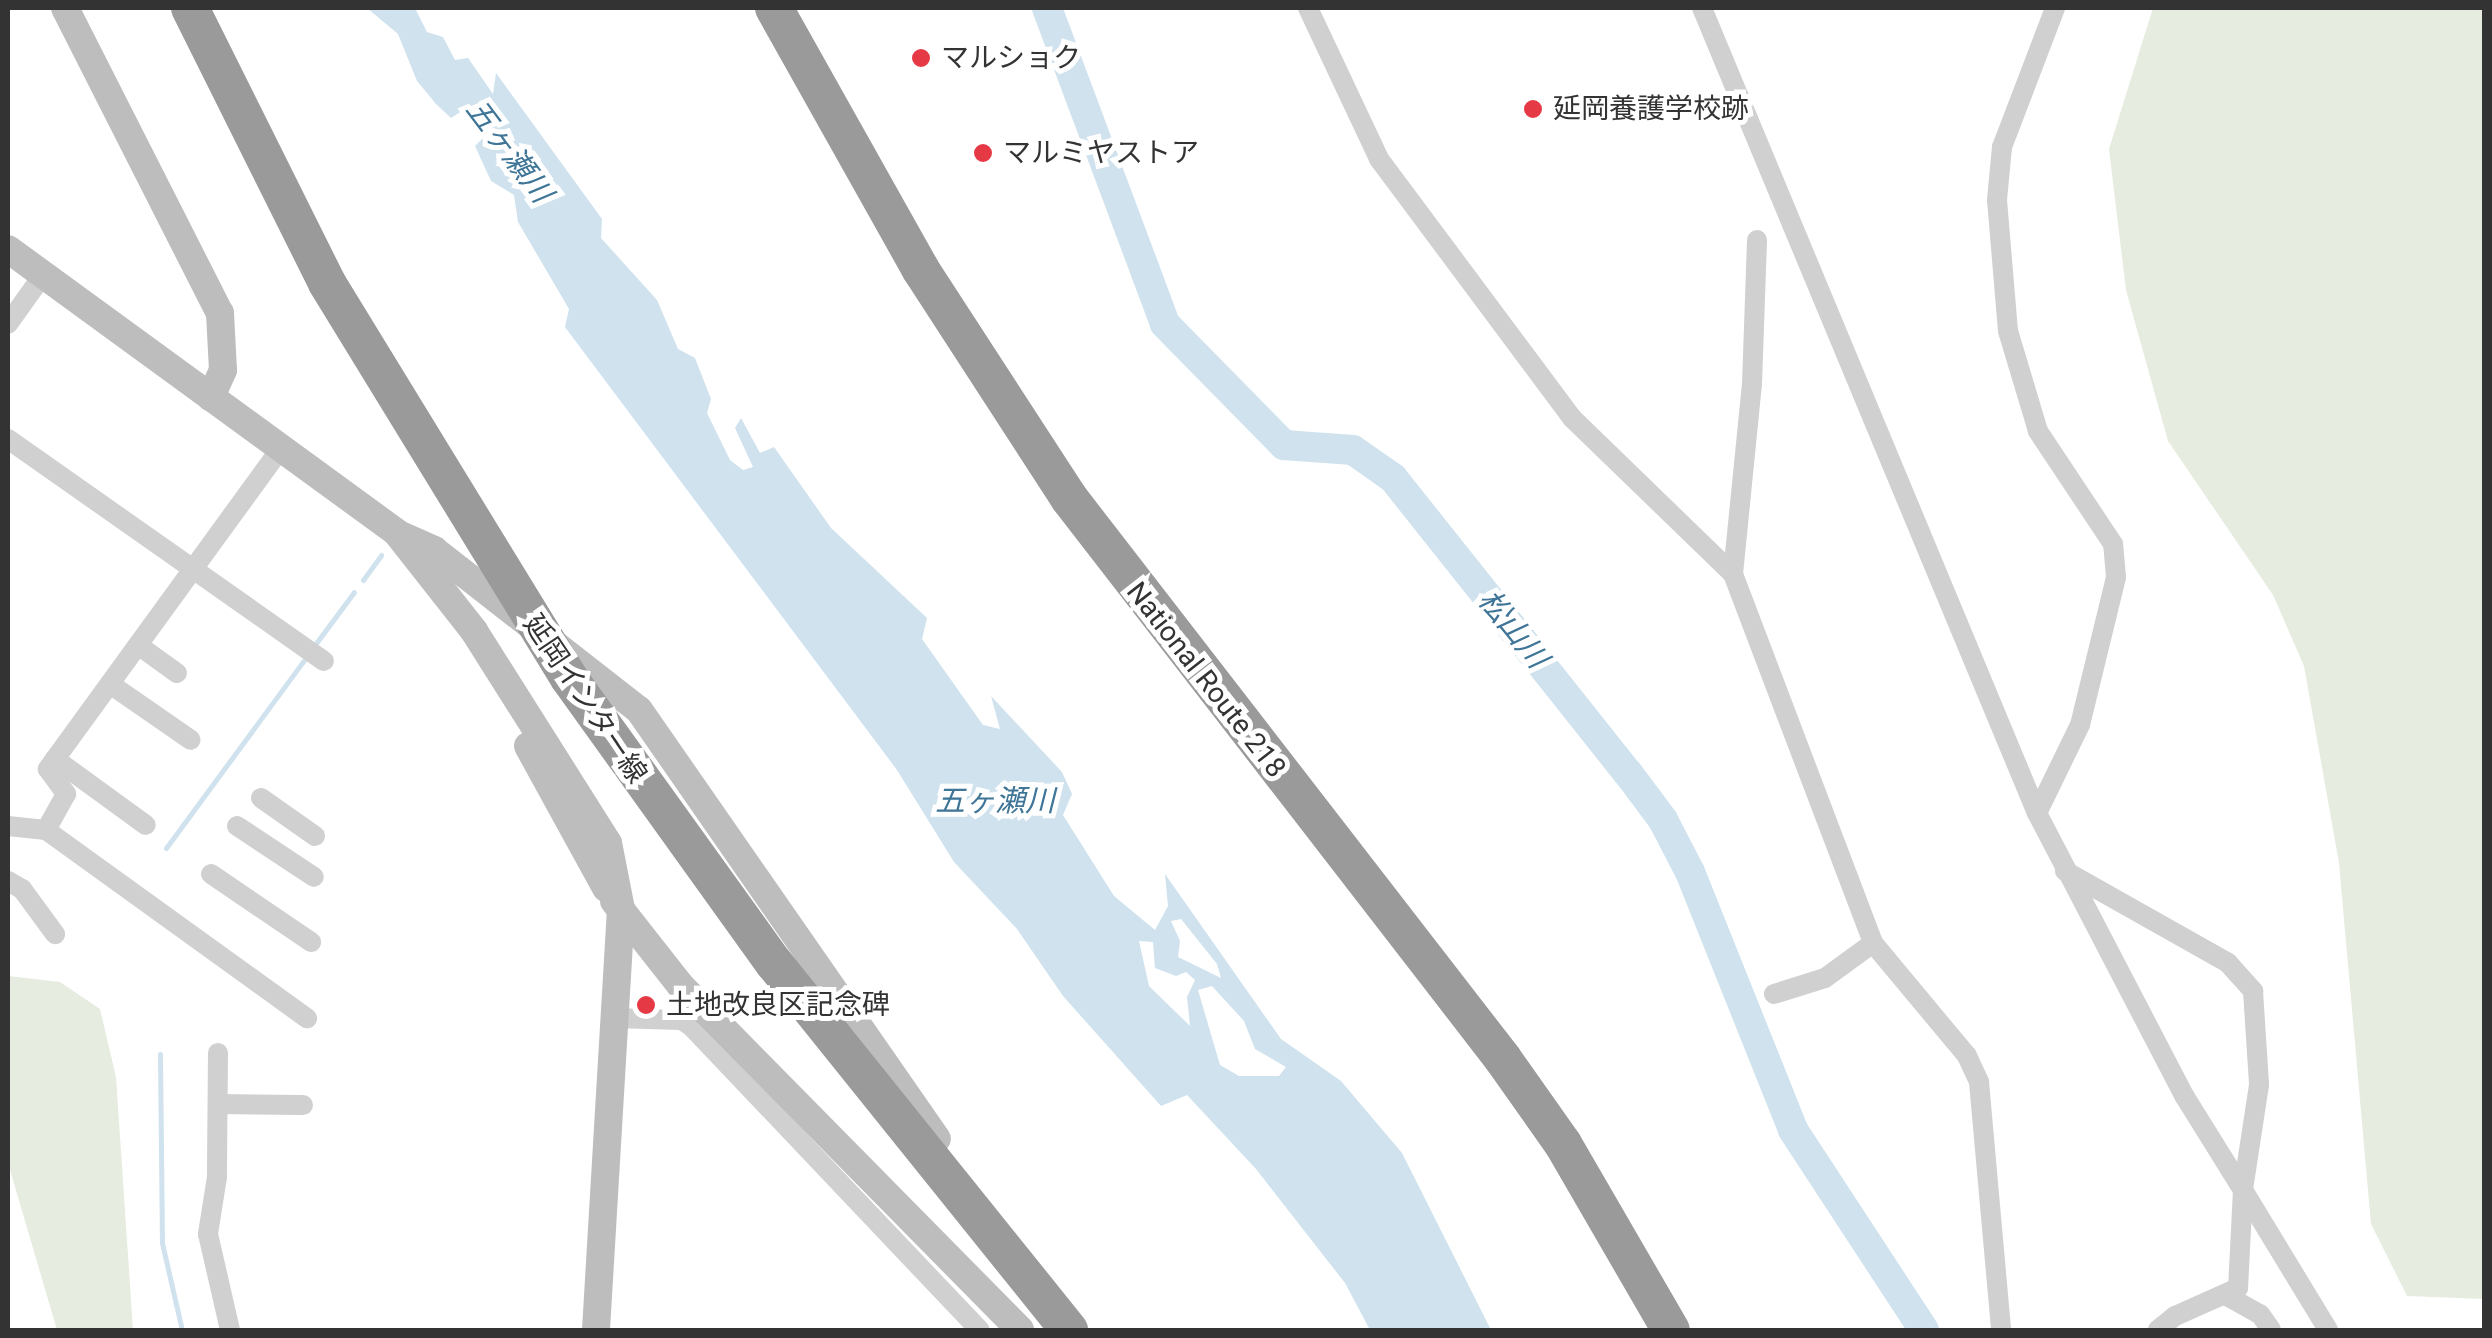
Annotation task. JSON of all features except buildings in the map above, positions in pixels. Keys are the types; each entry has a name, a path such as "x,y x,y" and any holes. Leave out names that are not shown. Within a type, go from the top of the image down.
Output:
{"highway":[{"name":"延岡インター線","path":"178,8 256,182 554,678 802,1036 1042,1330"},
{"name":"延岡インター線","path":"190,8 386,403"},
{"name":"National Route 218","path":"774,8 921,270 1068,498 1503,1058 1563,1144 1671,1330"},
{"name":"延岡インター線","path":"554,678 774,963 1069,1330"}],"street":[{"path":"65,8 220,314 223,370 211,397"},
{"path":"1308,8 1379,159 1560,402 1732,574 1874,943 1967,1056 1979,1082 2001,1330"},
{"path":"1702,8 2037,813 2185,1097 2328,1330"},
{"path":"2037,813 2080,725 2116,577 2113,544 2038,432 2008,332 1997,200 2002,147 2054,8"},
{"path":"1732,574 1752,384 1757,240"},
{"path":"8,249 397,533 434,550 638,710 861,1033 1081,1330"},
{"path":"8,324 43,275"},
{"path":"8,438 324,661"},
{"path":"46,830 66,794 48,769 281,448"},
{"path":"397,533 580,794 608,843 614,900 614,971 596,1330"},
{"path":"138,645 177,673"},
{"path":"110,684 191,740"},
{"path":"55,759 146,825"},
{"path":"262,798 316,836"},
{"path":"8,826 46,830 307,1018"},
{"path":"237,826 314,877"},
{"path":"2065,871 2185,936 2228,964 2253,991 2259,1085 2242,1190 2238,1288 2228,1296 2175,1316 2158,1330"},
{"path":"211,874 311,942"},
{"path":"8,881 22,890 54,934"},
{"path":"614,900 680,986 1020,1330"},
{"path":"1774,994 1825,978 1874,943"},
{"path":"612,1018 682,1020 692,1028 980,1330"},
{"path":"218,1053 208,1234 230,1330"},
{"path":"218,1104 303,1105"},
{"path":"2228,1296 2260,1314 2271,1330"}],"shaded area":[{"path":"2153,8 2484,8 2484,1299 2407,1296 2371,1224 2339,863 2304,666 2273,595 2168,441 2126,290 2109,149"},
{"path":"8,976 60,982 100,1009 116,1077 133,1330 57,1330 8,1163"}],"water":[{"name":"五ヶ瀬川","path":"367,8 415,8 427,32 443,37 455,60 468,58 493,94 496,73 602,219 601,238 657,300 678,349 695,358 711,399 707,413 730,460 743,470 753,467 735,428 741,418 760,453 774,447 831,528 927,618 922,639 983,725 1000,729 991,696 1062,772 1072,794 1063,815 1114,896 1155,930 1168,906 1165,874 1281,1039 1341,1081 1402,1153 1491,1330 1370,1330 1345,1283 1256,1169 1187,1095 1161,1106 1063,996 1017,929 954,862 897,770 565,327 569,309 518,222 514,195 491,181 475,146 484,137 465,109 451,118 436,104 417,81 398,34","holes":["1181,919 1217,964 1221,978 1178,957 1180,941 1171,921","1139,941 1153,942 1155,968 1176,976 1186,972 1195,980 1187,997 1190,1026 1149,986","1212,986 1244,1021 1255,1049 1286,1067 1279,1076 1239,1076 1220,1065 1198,990"]}],"waterway":[{"name":"松山川","path":"1047,8 1165,324 1284,445 1353,450 1393,478 1628,773 1663,820 1690,872 1793,1130 1924,1330"},
{"path":"363,580 381,555"},
{"path":"314,646 354,592"},
{"path":"166,848 305,659"},
{"path":"160,1054 162,1243 182,1330"}],"place":[{"name":"マルショク","path":"921,58"},
{"name":"延岡養護学校跡","path":"1533,109"},
{"name":"マルミヤストア","path":"983,153"},
{"name":"土地改良区記念碑","path":"646,1005"}]}
